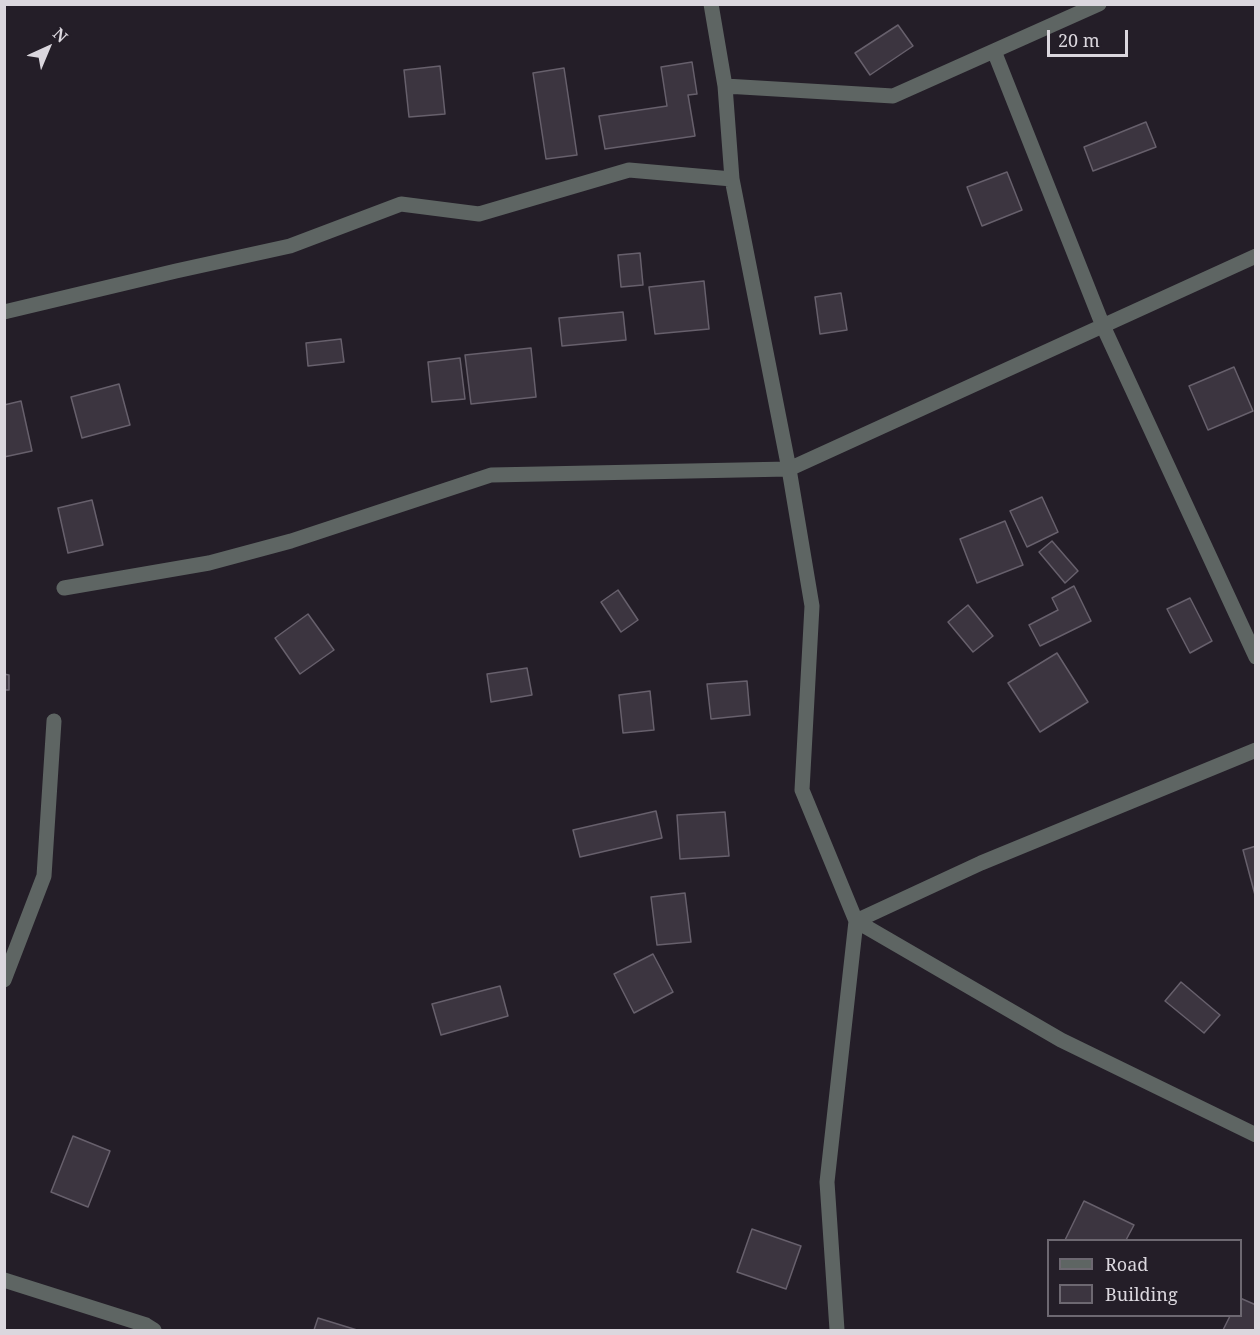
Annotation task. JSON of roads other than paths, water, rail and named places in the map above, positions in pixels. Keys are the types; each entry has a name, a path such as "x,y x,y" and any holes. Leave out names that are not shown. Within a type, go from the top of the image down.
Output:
{"street":[{"path":"711,4 725,86 732,180 789,469 812,606 802,790 856,921 827,1182 837,1330"},
{"path":"725,86 894,96 1099,4"},
{"path":"994,51 1103,326 1256,657"},
{"path":"4,312 290,246 401,204 479,214 630,170 732,180"},
{"path":"64,588 219,560 291,541 491,475 789,469 1256,256"},
{"path":"4,980 44,876 54,721"},
{"path":"856,921 981,863 1256,750"},
{"path":"856,921 1061,1040 1256,1136"},
{"path":"4,1280 146,1325 154,1330"}]}
